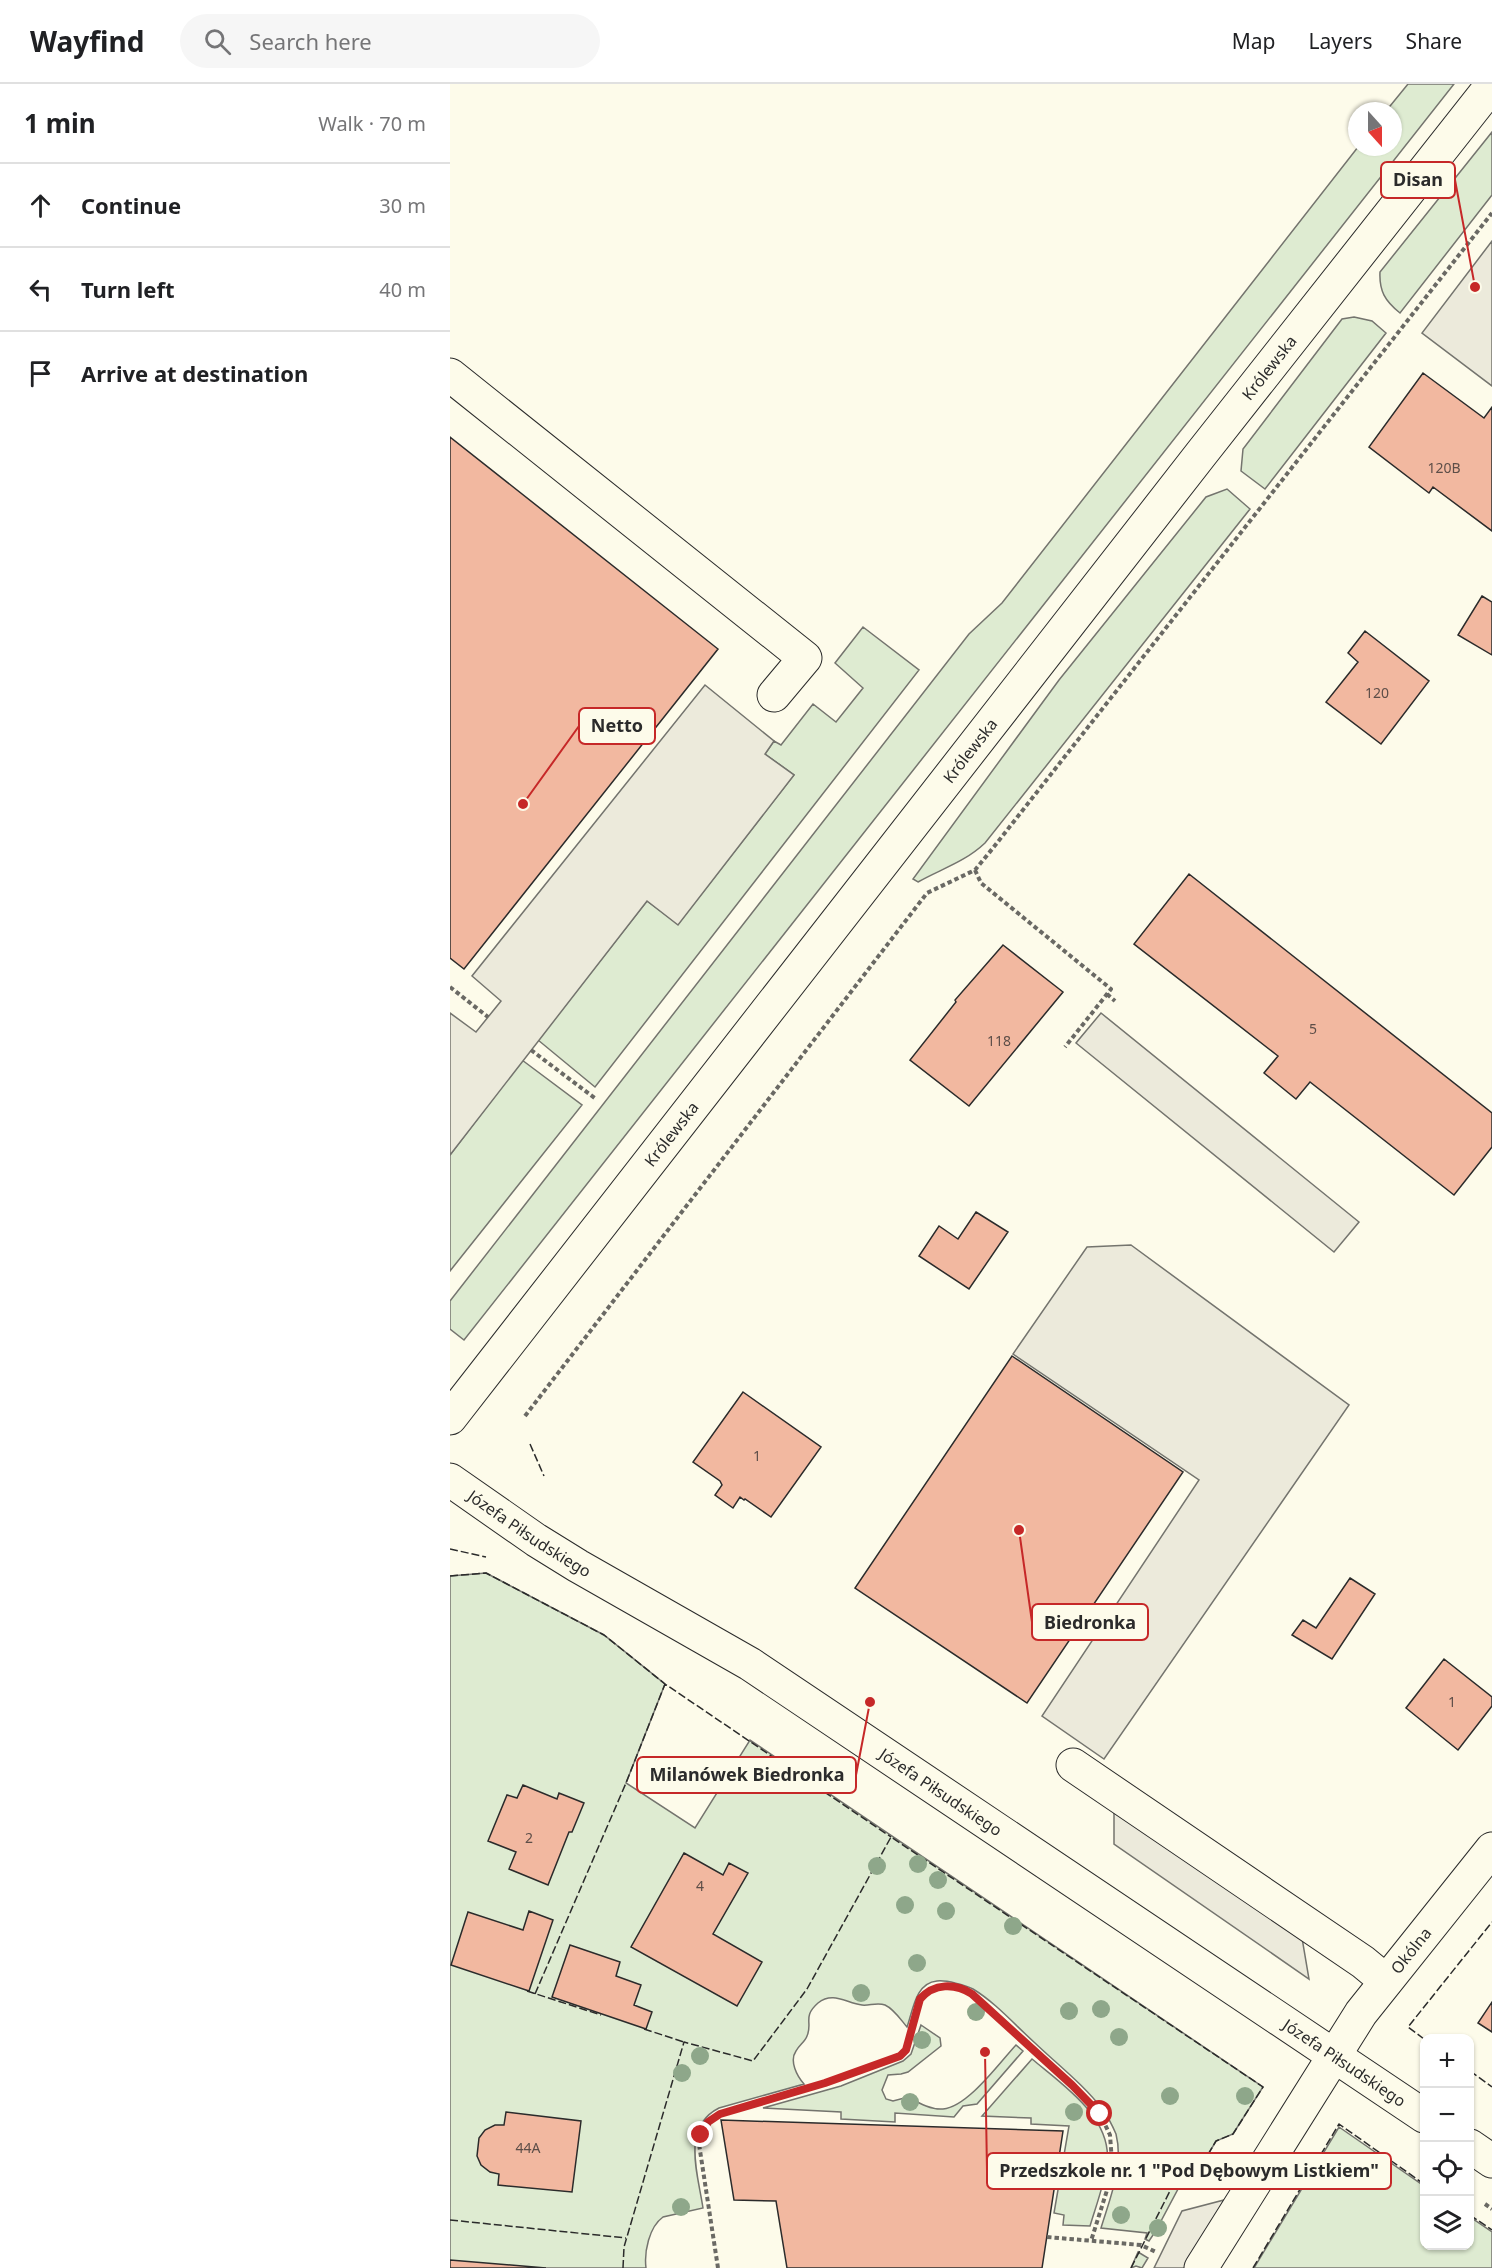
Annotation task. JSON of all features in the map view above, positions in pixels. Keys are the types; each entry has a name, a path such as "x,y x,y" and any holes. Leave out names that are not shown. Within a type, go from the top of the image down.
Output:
{"street":[{"name":"Królewska","path":"450,1418 1201,454 1492,85"},
{"path":"450,375 805,658 774,696"},
{"name":"Józefa Piłsudskiego","path":"450,1480 536,1540 578,1566 750,1664 1420,2113"},
{"path":"1073,1765 1363,1962 1386,1981"},
{"name":"Okólna","path":"1201,2268 1361,2013 1492,1849"},
{"path":"1474,2149 1492,2162"}],"path":[{"path":"525,1416 927,893 975,870 1265,505 1492,213"},
{"path":"975,870 981,883 1111,989 1065,1047"},
{"path":"450,987 488,1017"},
{"path":"1107,994 1115,1001"},
{"path":"531,1050 596,1099"},
{"path":"718,2268 699,2144 708,2122 720,2114 825,2083 900,2056 906,2050 920,1999 926,1992 938,1986 972,1994 1072,2085 1100,2114 1110,2134 1112,2162 1108,2187 1091,2241"},
{"path":"1047,2237 1141,2245 1156,2252"}],"green space":[{"path":"1408,84 1454,84 1402,150 1402,102 1393,102"},
{"path":"1492,132 1492,195 1400,313 1384,295 1380,272"},
{"path":"1351,156 1397,156 464,1340 450,1329 450,1301 969,634 1002,603"},
{"path":"1354,317 1372,321 1386,333 1265,489 1241,471 1243,449 1342,319"},
{"path":"1227,489 1250,509 985,843 953,865 918,882 913,879 1059,680 1206,497"},
{"path":"863,627 919,670 595,1087 538,1040 647,901 678,924 794,775 765,754 774,741 781,745 813,704 836,722 863,688 835,663"},
{"path":"522,1060 582,1105 450,1271 450,1155"},
{"path":"486,1573 604,1635 665,1684 626,1783 695,1828 750,1740 1263,2087 1233,2134 1216,2141 1197,2173 1185,2176 1160,2223 1165,2226 1161,2235 1155,2232 1149,2241 1145,2239 1147,2233 1101,2228 1115,2182 1118,2158 1116,2134 1105,2113 1079,2084 990,2001 970,1987 937,1981 930,1983 919,1992 907,2027 891,2009 882,2004 862,2005 834,1998 818,2003 810,2012 809,2031 793,2059 804,2084 719,2108 707,2116 696,2139 695,2152 703,2208 663,2217 658,2221 648,2240 646,2268 450,2268 450,1576"},
{"path":"921,2025 940,2038 941,2046 908,2072 888,2075 882,2090 886,2099 893,2101 908,2097 934,2108 943,2109 953,2106 973,2092 1016,2045 1023,2051 977,2104 963,2106 954,2117 895,2113 895,2122 841,2119 841,2112 763,2108 841,2086 903,2061 911,2054"},
{"path":"1032,2059 1083,2104 1094,2117 1102,2132 1107,2147 1107,2164 1090,2226 1063,2225 1064,2215 1054,2213 1069,2126 1031,2124 1031,2118 982,2116"},
{"path":"1339,2127 1420,2183 1420,2250 1474,2250 1474,2220 1492,2232 1492,2268 1254,2268"},
{"path":"1138,2252 1148,2258 1142,2268 1136,2266 1131,2268"}],"shaded area":[{"path":"1492,241 1492,386 1422,333"},
{"path":"705,685 774,741 765,754 794,775 678,925 647,901 450,1155 450,1013 476,1032 501,1001 472,976"},
{"path":"1101,1013 1359,1222 1334,1252 1076,1043"},
{"path":"1131,1245 1349,1405 1104,1759 1042,1716 1199,1480 1013,1354 1087,1247"},
{"path":"1114,1807 1301,1932 1309,1979 1114,1844"},
{"path":"1224,2200 1186,2268 1154,2268 1182,2211"}],"building":[{"path":"1423,373 1484,418 1492,407 1492,531 1433,487 1429,493 1369,447"},
{"path":"450,437 718,649 464,969 450,958"},
{"path":"1482,596 1492,602 1492,655 1458,635"},
{"path":"1365,631 1429,681 1381,744 1326,702 1358,662 1348,653"},
{"path":"1189,874 1492,1113 1492,1147 1454,1195 1310,1082 1296,1099 1264,1073 1278,1056 1134,944"},
{"path":"1003,945 1063,992 969,1106 910,1060 956,1002 955,1000"},
{"path":"976,1212 1008,1232 969,1289 919,1256 939,1226 958,1239"},
{"path":"1012,1356 1183,1472 1027,1703 855,1588"},
{"path":"743,1392 821,1447 771,1517 740,1497 733,1508 715,1495 722,1485 720,1481 693,1462"},
{"path":"1350,1578 1375,1594 1332,1659 1292,1635 1303,1620 1316,1628"},
{"path":"1444,1659 1492,1697 1492,1706 1458,1750 1406,1708"},
{"path":"523,1785 557,1799 559,1793 584,1803 572,1832 569,1832 548,1885 509,1869 516,1852 488,1841 507,1795 517,1798"},
{"path":"684,1853 723,1875 729,1863 748,1873 713,1934 762,1962 737,2006 631,1947"},
{"path":"529,1911 553,1920 529,1991 451,1965 468,1912 523,1930"},
{"path":"570,1945 620,1962 616,1976 641,1985 634,2005 652,2012 646,2029 552,1997"},
{"path":"1492,2002 1492,2032 1478,2023"},
{"path":"506,2112 581,2121 572,2192 498,2185 499,2174 490,2172 481,2165 477,2156 479,2138 485,2130 495,2125 504,2125"},
{"path":"721,2120 1063,2131 1042,2268 787,2268 776,2201 734,2200"},
{"path":"450,2260 546,2268 450,2268"}],"fence":[{"path":"530,1444 544,1476"},
{"path":"450,1549 486,1557"},
{"path":"450,1576 486,1573 604,1635 665,1684 891,1837"},
{"path":"535,1994 626,1783 665,1684"},
{"path":"623,2268 624,2247 684,2042 753,2061 807,1989 891,1837 1263,2087 1233,2134 1216,2141 1197,2173 1176,2179 1131,2268"},
{"path":"1420,2036 1408,2027 1492,1922"},
{"path":"527,1991 601,2015"},
{"path":"644,2029 684,2042"},
{"path":"1474,2074 1492,2087"},
{"path":"1253,2268 1339,2124 1420,2181"},
{"path":"1474,2218 1492,2230"},
{"path":"450,2220 626,2238"}],"place":[{"name":"Disan","path":"1475,287"},
{"name":"Netto","path":"523,804"},
{"name":"Biedronka","path":"1019,1530"},
{"name":"Milanówek Biedronka","path":"870,1702"},
{"name":"Przedszkole nr. 1 \"Pod Dębowym Listkiem\"","path":"985,2052"}],"route":[{"path":"701,2135 708,2122 720,2114 825,2083 900,2056 906,2050 920,1999 926,1992 938,1986 972,1994 1072,2085 1100,2114"}]}
